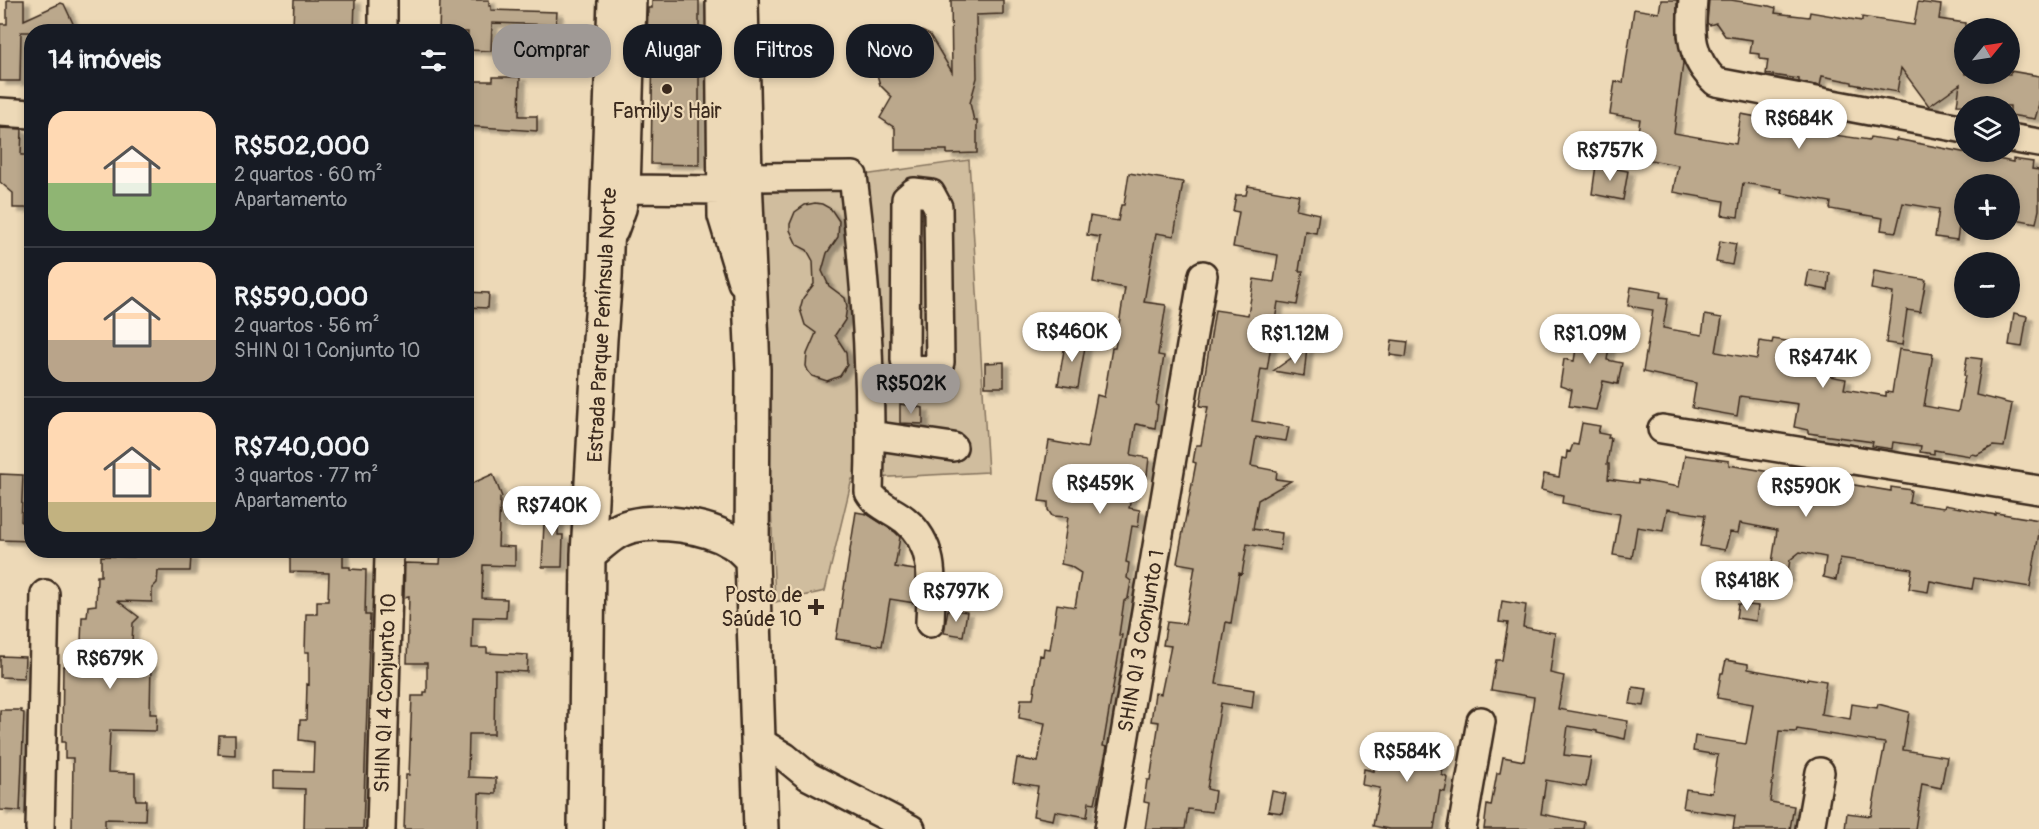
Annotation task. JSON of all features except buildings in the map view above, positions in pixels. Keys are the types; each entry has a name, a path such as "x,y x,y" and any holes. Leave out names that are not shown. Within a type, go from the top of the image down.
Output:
{"main road":[{"name":"Estrada Parque Península Norte","path":"585,829 588,554 605,277 615,0"},
{"path":"741,0 733,183 750,309 753,369 752,559 760,829"},
{"path":"588,554 604,541 630,526 663,525 688,526 714,532 732,541 752,559"}],"street":[{"path":"383,0 383,24"},
{"path":"605,277 626,189 632,0"},
{"path":"720,0 733,183"},
{"path":"1694,0 1690,28 1698,61 1705,72 1716,82 1954,127"},
{"path":"0,112 24,114"},
{"path":"2020,140 2039,143"},
{"path":"626,189 852,176 865,291 871,435 869,492 874,501 907,521 922,541 932,566 930,623"},
{"path":"914,192 931,194 938,207 940,362 932,369 913,370 905,360 905,286 906,199 914,192"},
{"name":"SHIN QI 3 Conjunto 1","path":"1109,829 1203,275"},
{"path":"865,291 905,286"},
{"path":"1662,429 2039,490"},
{"path":"871,435 953,447"},
{"name":"SHIN QI 4 Conjunto 10","path":"381,829 389,558"},
{"path":"40,829 45,594"},
{"path":"1462,829 1481,721"},
{"path":"758,740 808,776 911,829"},
{"path":"1810,829 1820,772"},
{"path":"759,784 783,777 808,776"}],"shaded area":[{"path":"969,160 988,472 852,479 825,591 775,602 758,190"}],"place":[{"name":"Family's Hair","path":"667,89"},
{"name":"Posto de Saúde 10","path":"816,607"}]}
